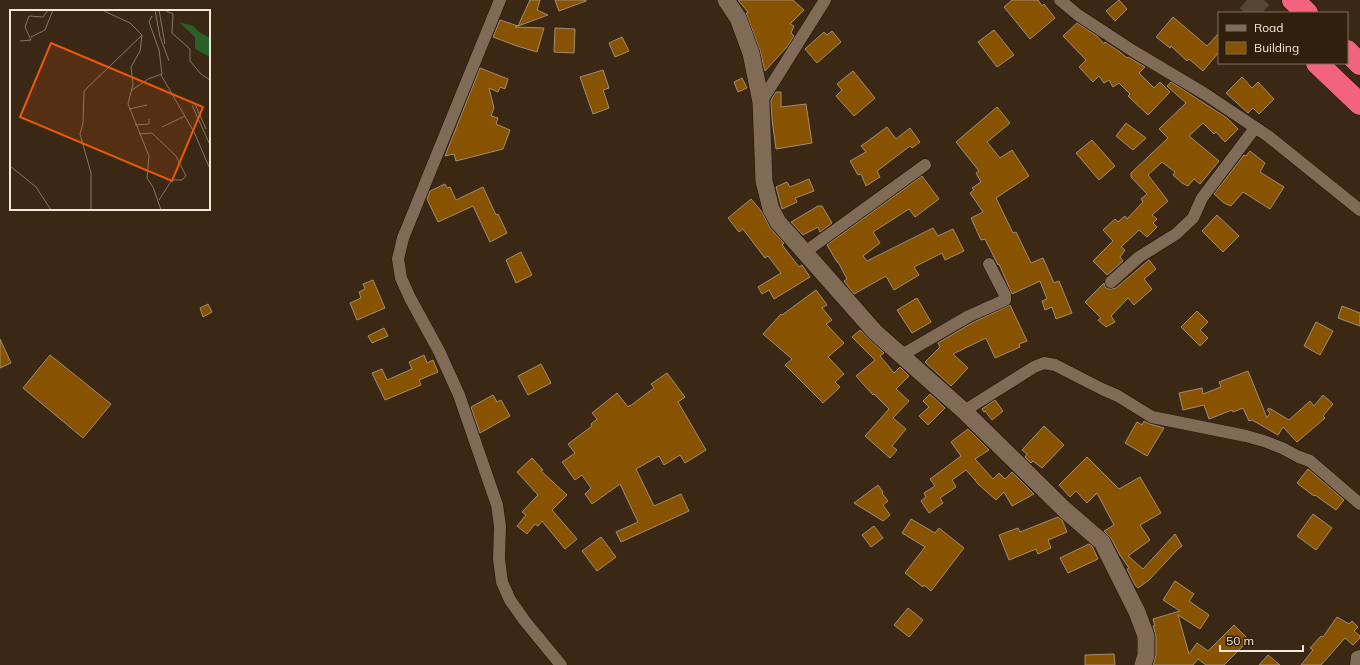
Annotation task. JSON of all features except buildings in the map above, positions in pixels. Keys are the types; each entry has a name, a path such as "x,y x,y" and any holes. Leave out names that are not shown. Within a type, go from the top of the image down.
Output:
{"highway":[{"path":"1293,0 1306,12"},
{"path":"1348,52 1360,64"},
{"path":"1318,64 1360,104"}],"street":[{"path":"500,0 403,238 398,259 402,278 410,298 439,351 459,395 497,505 500,526 499,559 502,582 510,600 524,620 561,665"},
{"path":"726,0 738,18 751,53 761,102 764,181 771,209 778,222 875,332 964,411 1065,510 1102,542 1137,612 1146,636 1146,655 1143,665"},
{"path":"761,102 825,0"},
{"path":"1060,0 1078,15 1132,51 1205,94 1268,136 1360,210"},
{"path":"1111,282 1139,257 1176,234 1193,218 1202,198 1255,128"},
{"path":"805,252 925,165"},
{"path":"902,355 969,316 1005,300 1005,295 988,264"},
{"path":"964,411 1034,367 1044,363 1055,365 1118,396 1152,417 1246,436 1282,448 1310,461 1360,504"},
{"path":"1356,665 1357,657 1360,656"}],"tunnel":[{"path":"1247,0 1261,12"}]}
